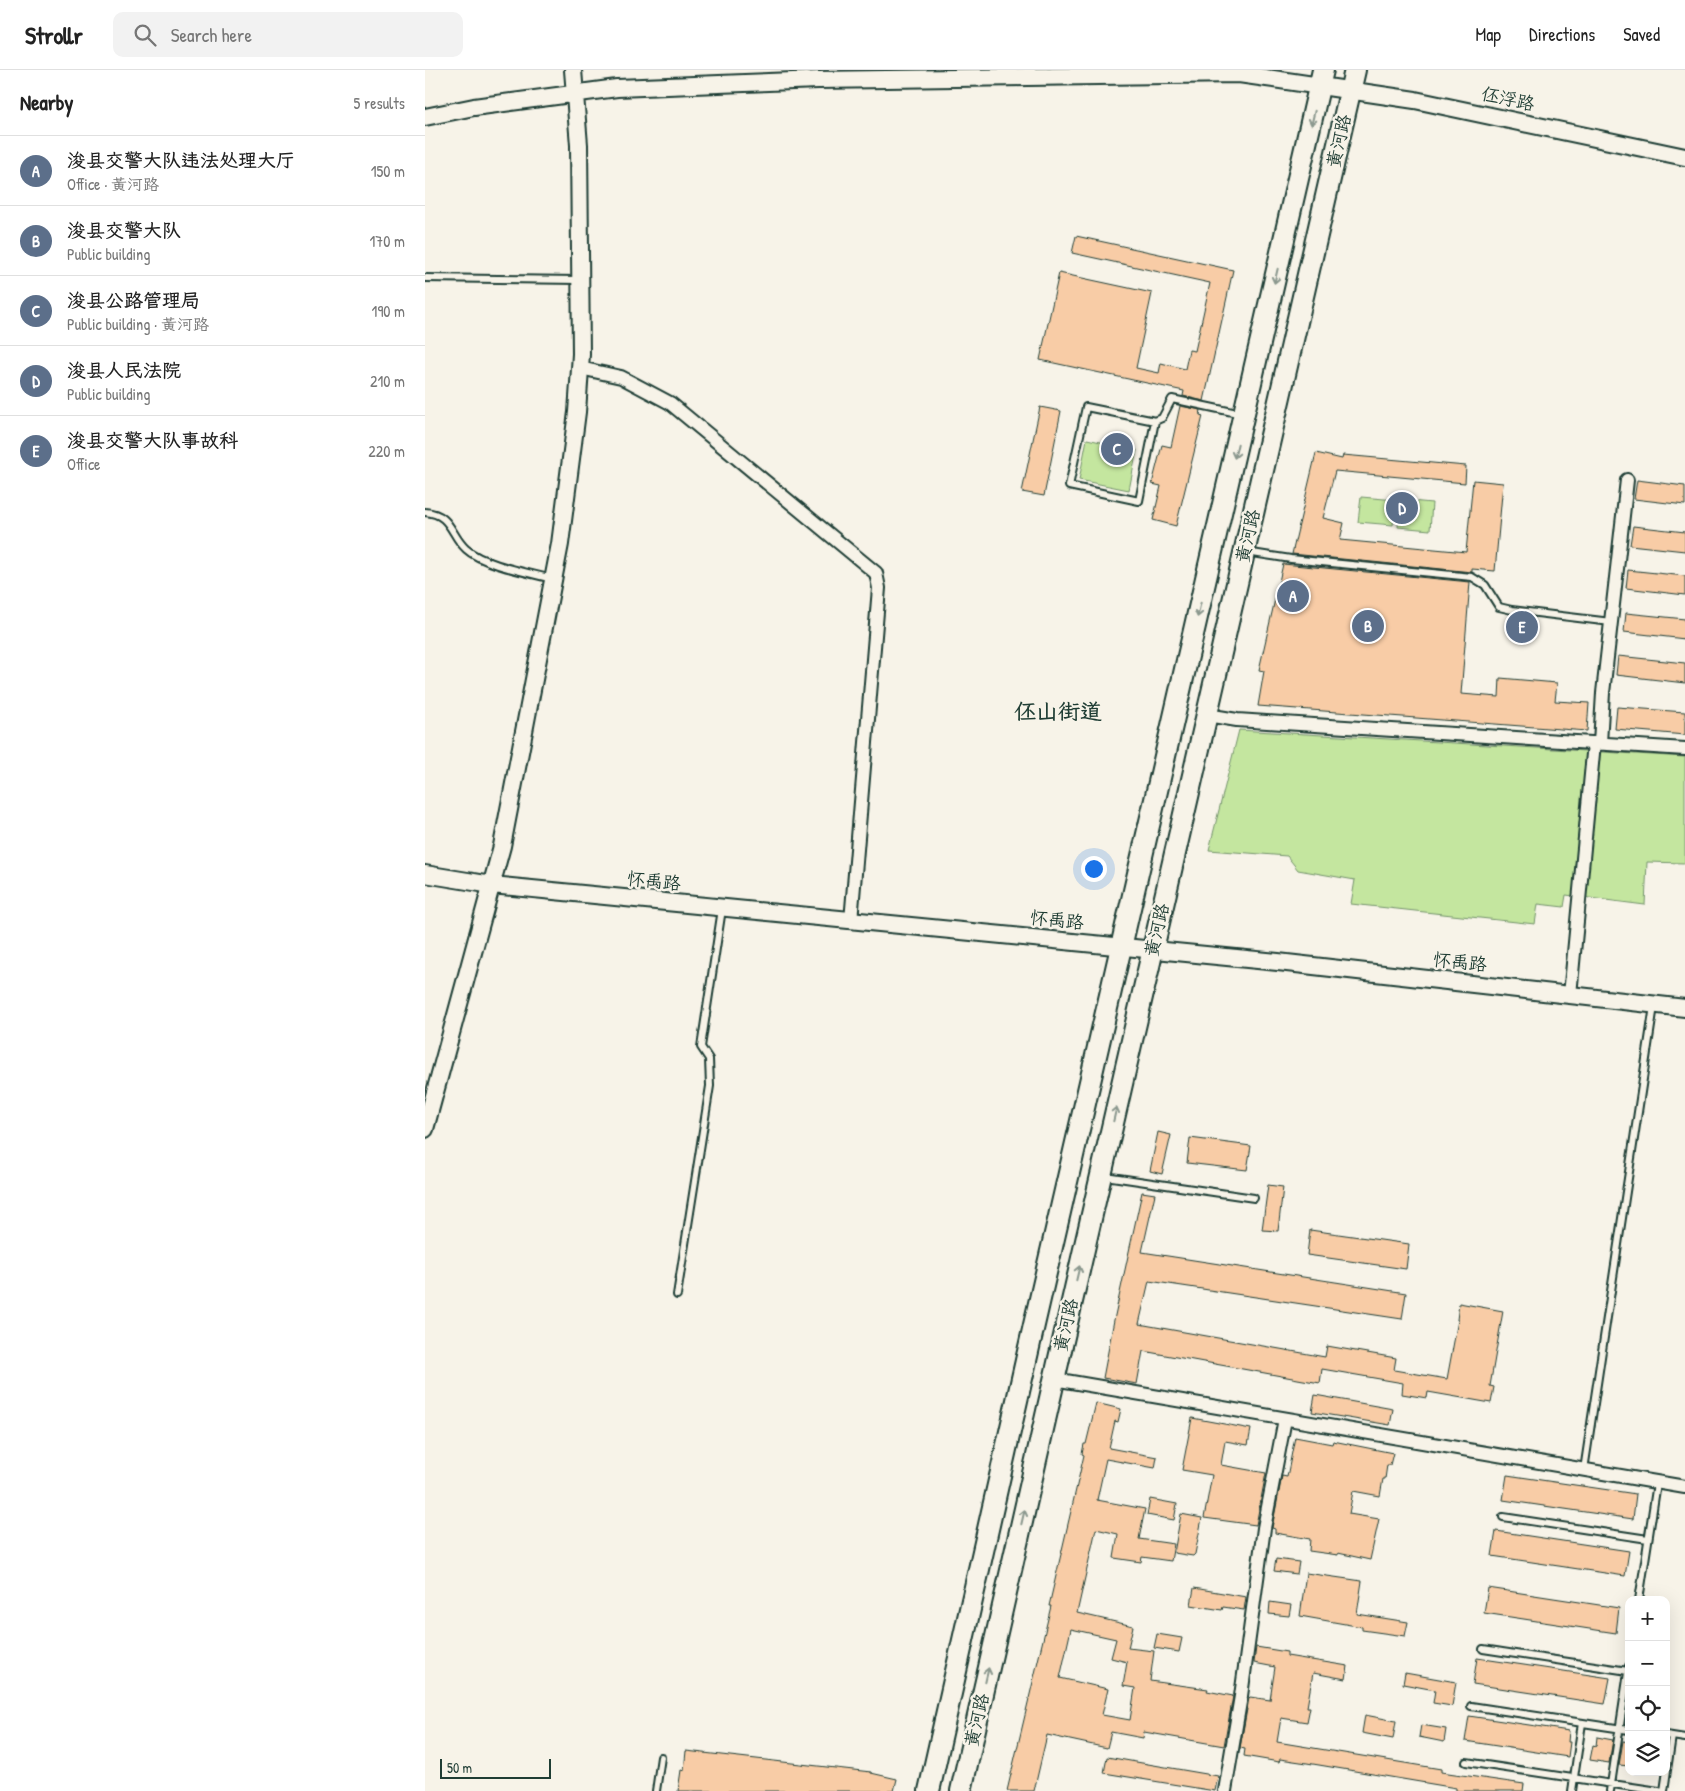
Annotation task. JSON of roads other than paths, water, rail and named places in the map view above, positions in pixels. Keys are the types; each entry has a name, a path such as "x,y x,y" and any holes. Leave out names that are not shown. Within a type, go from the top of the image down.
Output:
{"main road":[{"name":"黄河路","path":"961,1791 1355,70"},
{"name":"黄河路","path":"929,1791 1322,78"}],"street":[{"path":"425,1129 503,846 560,544 576,422 580,368 579,145 573,70"},
{"name":"伾浮路","path":"425,117 474,107 617,88 920,74 1239,74 1322,78 1351,90 1415,100 1685,157"},
{"path":"580,368 621,377 670,403 876,573 879,588 851,920"},
{"path":"1570,995 1627,480"},
{"path":"1207,715 1237,720 1685,749"},
{"name":"怀禹路","path":"425,874 492,885 1278,962 1685,1008"},
{"path":"1054,1379 1685,1487"},
{"path":"1225,1791 1241,1696 1264,1528 1285,1419"}],"lane":[{"path":"425,278 580,280"},
{"path":"1155,421 1139,500 1069,486 1086,407 1155,421 1162,418 1172,399 1245,414"},
{"path":"425,512 445,519 465,549 483,560 553,579"},
{"path":"1245,552 1291,559 1473,577 1485,585 1499,607 1611,622"},
{"path":"677,1295 710,1086 709,1059 701,1047 722,908"},
{"path":"1584,1470 1654,1004"},
{"path":"1101,1175 1254,1198"},
{"path":"1640,1596 1657,1483"},
{"path":"1503,1517 1648,1539"},
{"path":"1483,1649 1625,1668"},
{"path":"1610,1787 1625,1686"},
{"path":"1471,1706 1625,1729"},
{"path":"1572,1791 1582,1723"},
{"path":"1670,1736 1685,1738"},
{"path":"656,1791 661,1757"},
{"path":"1466,1762 1574,1778 1610,1787 1659,1791"},
{"path":"1664,1791 1665,1776"}],"place":[{"name":"浚县公路管理局","path":"1117,449"},
{"name":"浚县人民法院","path":"1402,508"},
{"name":"浚县交警大队违法处理大厅","path":"1293,596"},
{"name":"浚县交警大队","path":"1368,626"},
{"name":"浚县交警大队事故科","path":"1522,627"}],"district":[{"name":"伾山街道","path":"1058,711"}]}
